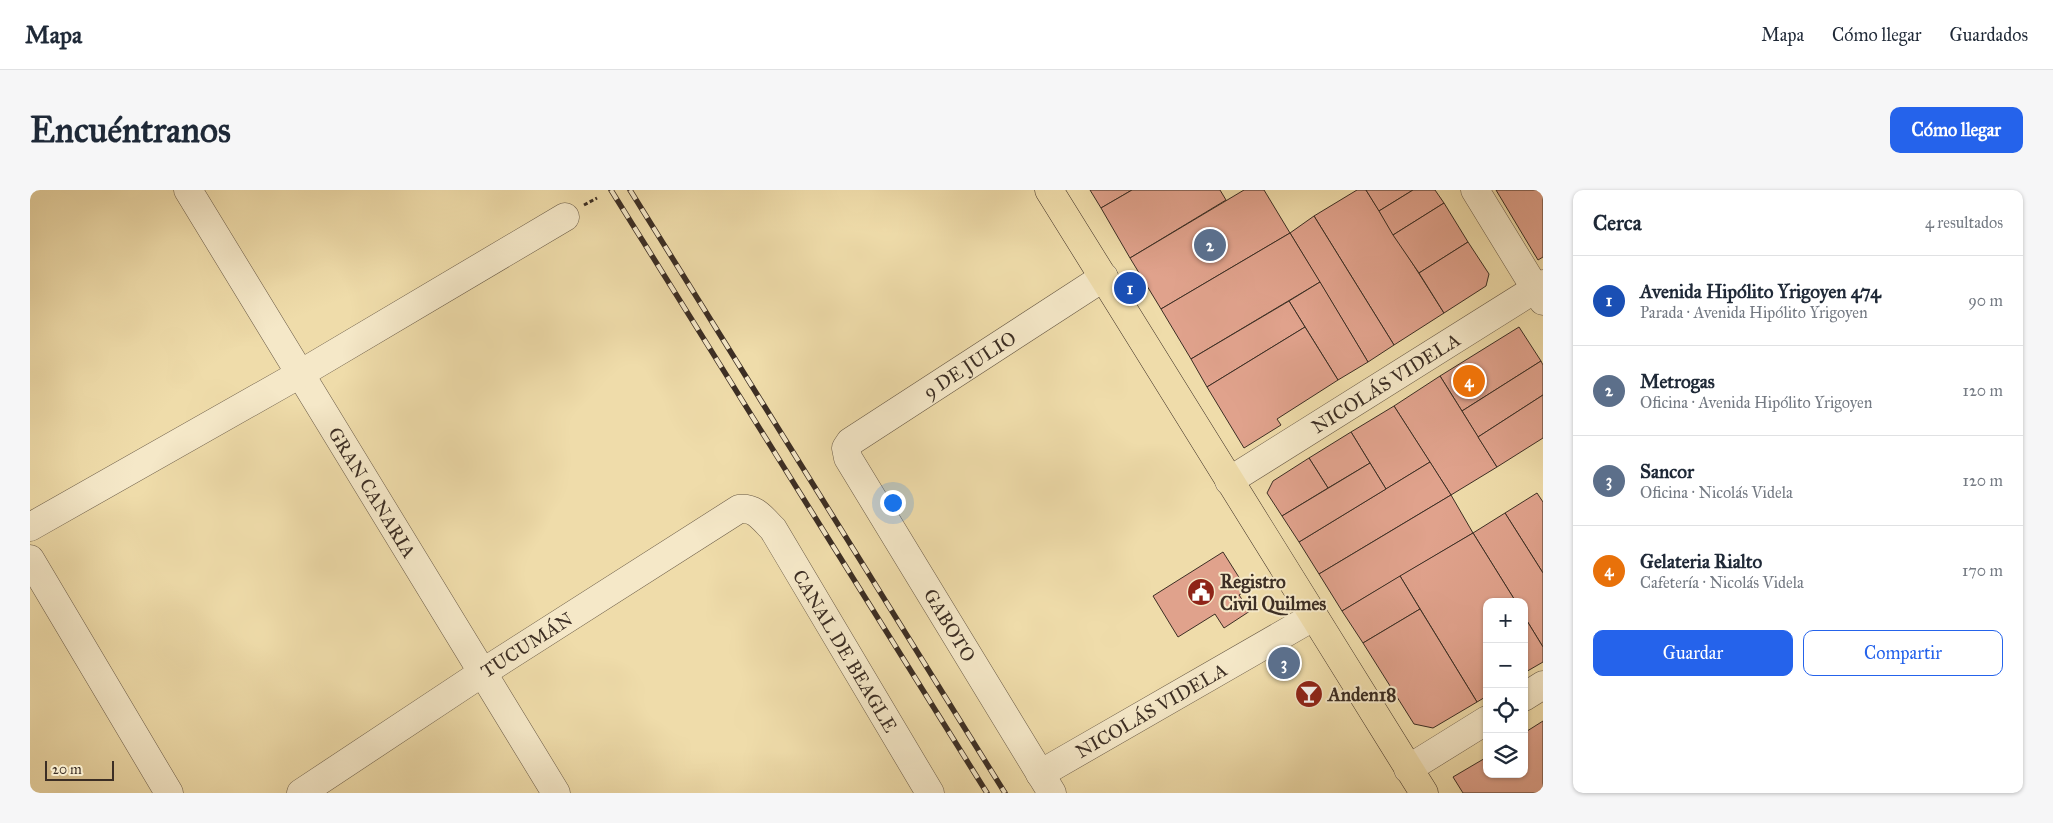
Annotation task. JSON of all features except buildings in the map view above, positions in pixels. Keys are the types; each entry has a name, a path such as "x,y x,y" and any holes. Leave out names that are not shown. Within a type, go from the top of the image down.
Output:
{"main road":[{"path":"1049,190 1424,793"}],"street":[{"name":"GRAN CANARIA","path":"188,190 556,793"},
{"path":"1476,190 1540,291"},
{"path":"30,527 300,374 565,217"},
{"name":"9 DE JULIO","path":"848,458 846,448 850,442 1104,277"},
{"name":"NICOLÁS VIDELA","path":"1229,481 1540,291"},
{"name":"GABOTO","path":"848,458 1046,783"},
{"name":"TUCUMÁN","path":"301,793 482,673 739,509 748,508 756,512"},
{"name":"CANAL DE BEAGLE","path":"756,512 773,529 930,793"},
{"path":"30,559 169,793"},
{"name":"NICOLÁS VIDELA","path":"1046,783 1313,617"},
{"path":"1528,694 1543,685"},
{"path":"1408,769 1483,722"}],"railway":[{"path":"611,190 987,793"},
{"path":"630,190 1005,793"}],"place":[{"name":"Metrogas","path":"1210,245"},
{"name":"Avenida Hipólito Yrigoyen 474","path":"1130,288"},
{"name":"Gelateria Rialto","path":"1469,381"},
{"name":"Registro Civil Quilmes","path":"1201,592"},
{"name":"Sancor","path":"1284,663"},
{"name":"Anden18","path":"1309,694"}]}
